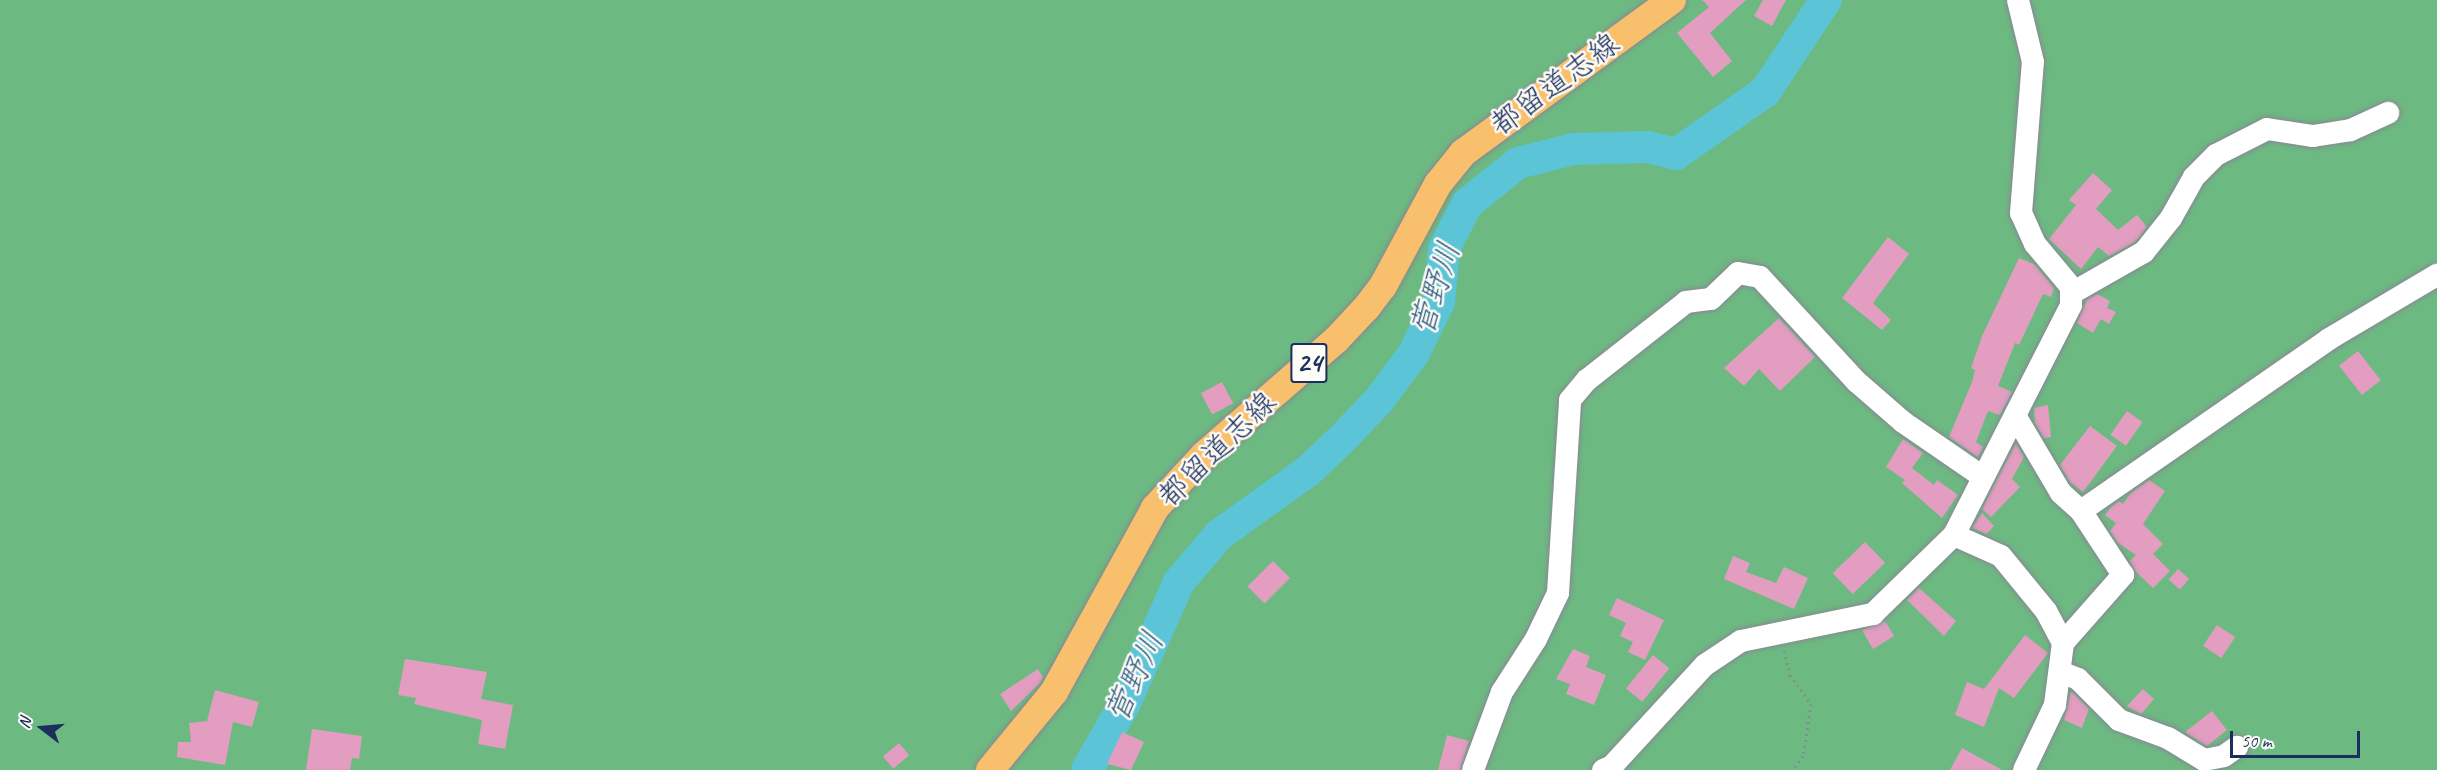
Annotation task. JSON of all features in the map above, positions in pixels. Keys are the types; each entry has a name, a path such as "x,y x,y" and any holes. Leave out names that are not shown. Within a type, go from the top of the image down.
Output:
{"main road":[{"name":"都留道志線","path":"990,770 1054,692 1155,508 1204,455 1336,340 1367,307 1383,286 1438,184 1464,153 1672,0"}],"street":[{"path":"1603,770 1612,766 1705,665 1741,641 1873,614 1954,535 2071,305 2072,293 2035,244 2021,213 2033,62 2018,0"},
{"path":"2072,293 2144,252 2166,226 2194,177 2216,155 2266,129 2313,136 2351,130 2388,113"},
{"path":"1473,770 1502,692 1536,639 1558,593 1570,400 1587,380 1686,302 1711,299 1738,273 1760,277 1857,382 1903,422 1983,477"},
{"path":"2081,511 2160,453 2329,339 2437,275"},
{"path":"2016,417 2061,494 2081,511 2123,575 2063,643"},
{"path":"1954,535 2001,556 2046,611 2063,643 2055,705 2024,770"},
{"path":"2060,672 2078,679 2119,720 2168,738 2204,760 2224,756 2237,747"}],"path":[{"path":"1781,634 1790,675 1811,704 1803,756 1793,770"}],"green space":[{"path":"0,0 2437,0 2437,770 0,770"}],"building":[{"path":"1702,0 1746,0 1710,33 1732,61 1713,77 1677,33 1709,7"},
{"path":"1763,0 1786,0 1772,26 1754,16"},
{"path":"2093,173 2112,190 2096,209 2118,230 2137,215 2147,227 2135,242 2109,256 2098,247 2081,269 2049,239 2076,205 2069,200"},
{"path":"1888,237 1909,254 1873,303 1891,320 1882,330 1842,298"},
{"path":"2019,258 2034,264 2054,288 2051,297 2043,294 2019,345 2015,343 1998,386 2012,392 2000,415 1988,411 1976,442 1983,447 1978,457 1949,437 1972,382 1975,370 1971,368 1982,336"},
{"path":"2097,294 2110,301 2107,308 2116,312 2109,324 2101,319 2093,333 2077,323 2087,300"},
{"path":"1779,318 1815,357 1780,391 1759,369 1744,386 1724,368"},
{"path":"2358,351 2381,380 2362,395 2339,366"},
{"path":"1222,382 1233,403 1212,414 1201,393"},
{"path":"2048,405 2051,437 2044,438 2035,423 2034,408"},
{"path":"2127,411 2143,422 2126,446 2110,435"},
{"path":"2090,426 2117,446 2083,492 2070,482 2060,465"},
{"path":"1903,439 1923,453 1912,468 1934,485 1937,480 1958,495 1942,518 1902,483 1905,480 1886,467"},
{"path":"2016,443 2024,457 2012,479 2020,487 1991,517 1982,509"},
{"path":"2149,480 2165,491 2143,524 2163,544 2153,554 2170,571 2153,588 2135,571 2130,561 2136,555 2118,543 2110,531 2116,523 2105,515 2119,501 2123,504 2131,493"},
{"path":"1982,513 1994,526 1986,534 1972,528"},
{"path":"1865,542 1885,563 1853,594 1833,573"},
{"path":"1733,556 1750,563 1746,572 1776,583 1784,567 1808,578 1794,609 1724,579"},
{"path":"1273,561 1290,578 1265,603 1248,586"},
{"path":"2178,569 2189,579 2180,589 2169,579"},
{"path":"1919,588 1956,621 1944,636 1907,600"},
{"path":"1617,598 1664,620 1645,660 1628,652 1633,642 1620,636 1626,623 1609,615"},
{"path":"1885,621 1894,636 1873,649 1862,630"},
{"path":"2217,625 2235,637 2221,658 2203,646"},
{"path":"2025,635 2048,653 2014,698 1999,688 1984,727 1955,715 1967,682 1984,689"},
{"path":"1573,649 1590,656 1586,667 1606,675 1594,705 1566,694 1570,684 1556,679"},
{"path":"1653,655 1669,668 1642,702 1626,688"},
{"path":"405,659 487,672 481,699 513,705 505,749 478,744 482,720 414,704 416,698 398,695"},
{"path":"1038,669 1043,677 1040,683 1011,711 1000,694"},
{"path":"2143,689 2154,699 2141,714 2127,706"},
{"path":"215,690 259,702 252,727 233,722 225,765 177,757 178,742 191,742 189,723 207,721"},
{"path":"2071,691 2089,709 2082,728 2064,720"},
{"path":"2212,711 2227,730 2207,746 2185,732"},
{"path":"312,729 362,736 359,759 352,758 350,770 306,770"},
{"path":"1122,732 1144,742 1131,770 1107,764"},
{"path":"1447,735 1469,741 1460,770 1438,770"},
{"path":"899,743 909,755 893,769 883,756"},
{"path":"1962,748 2002,770 1950,770"}],"waterway":[{"name":"菅野川","path":"1087,770 1124,705 1179,582 1219,535 1308,471 1342,439 1379,400 1414,353 1439,302 1444,249 1467,204 1518,163 1573,149 1648,147 1676,154 1765,92 1826,0"}]}
